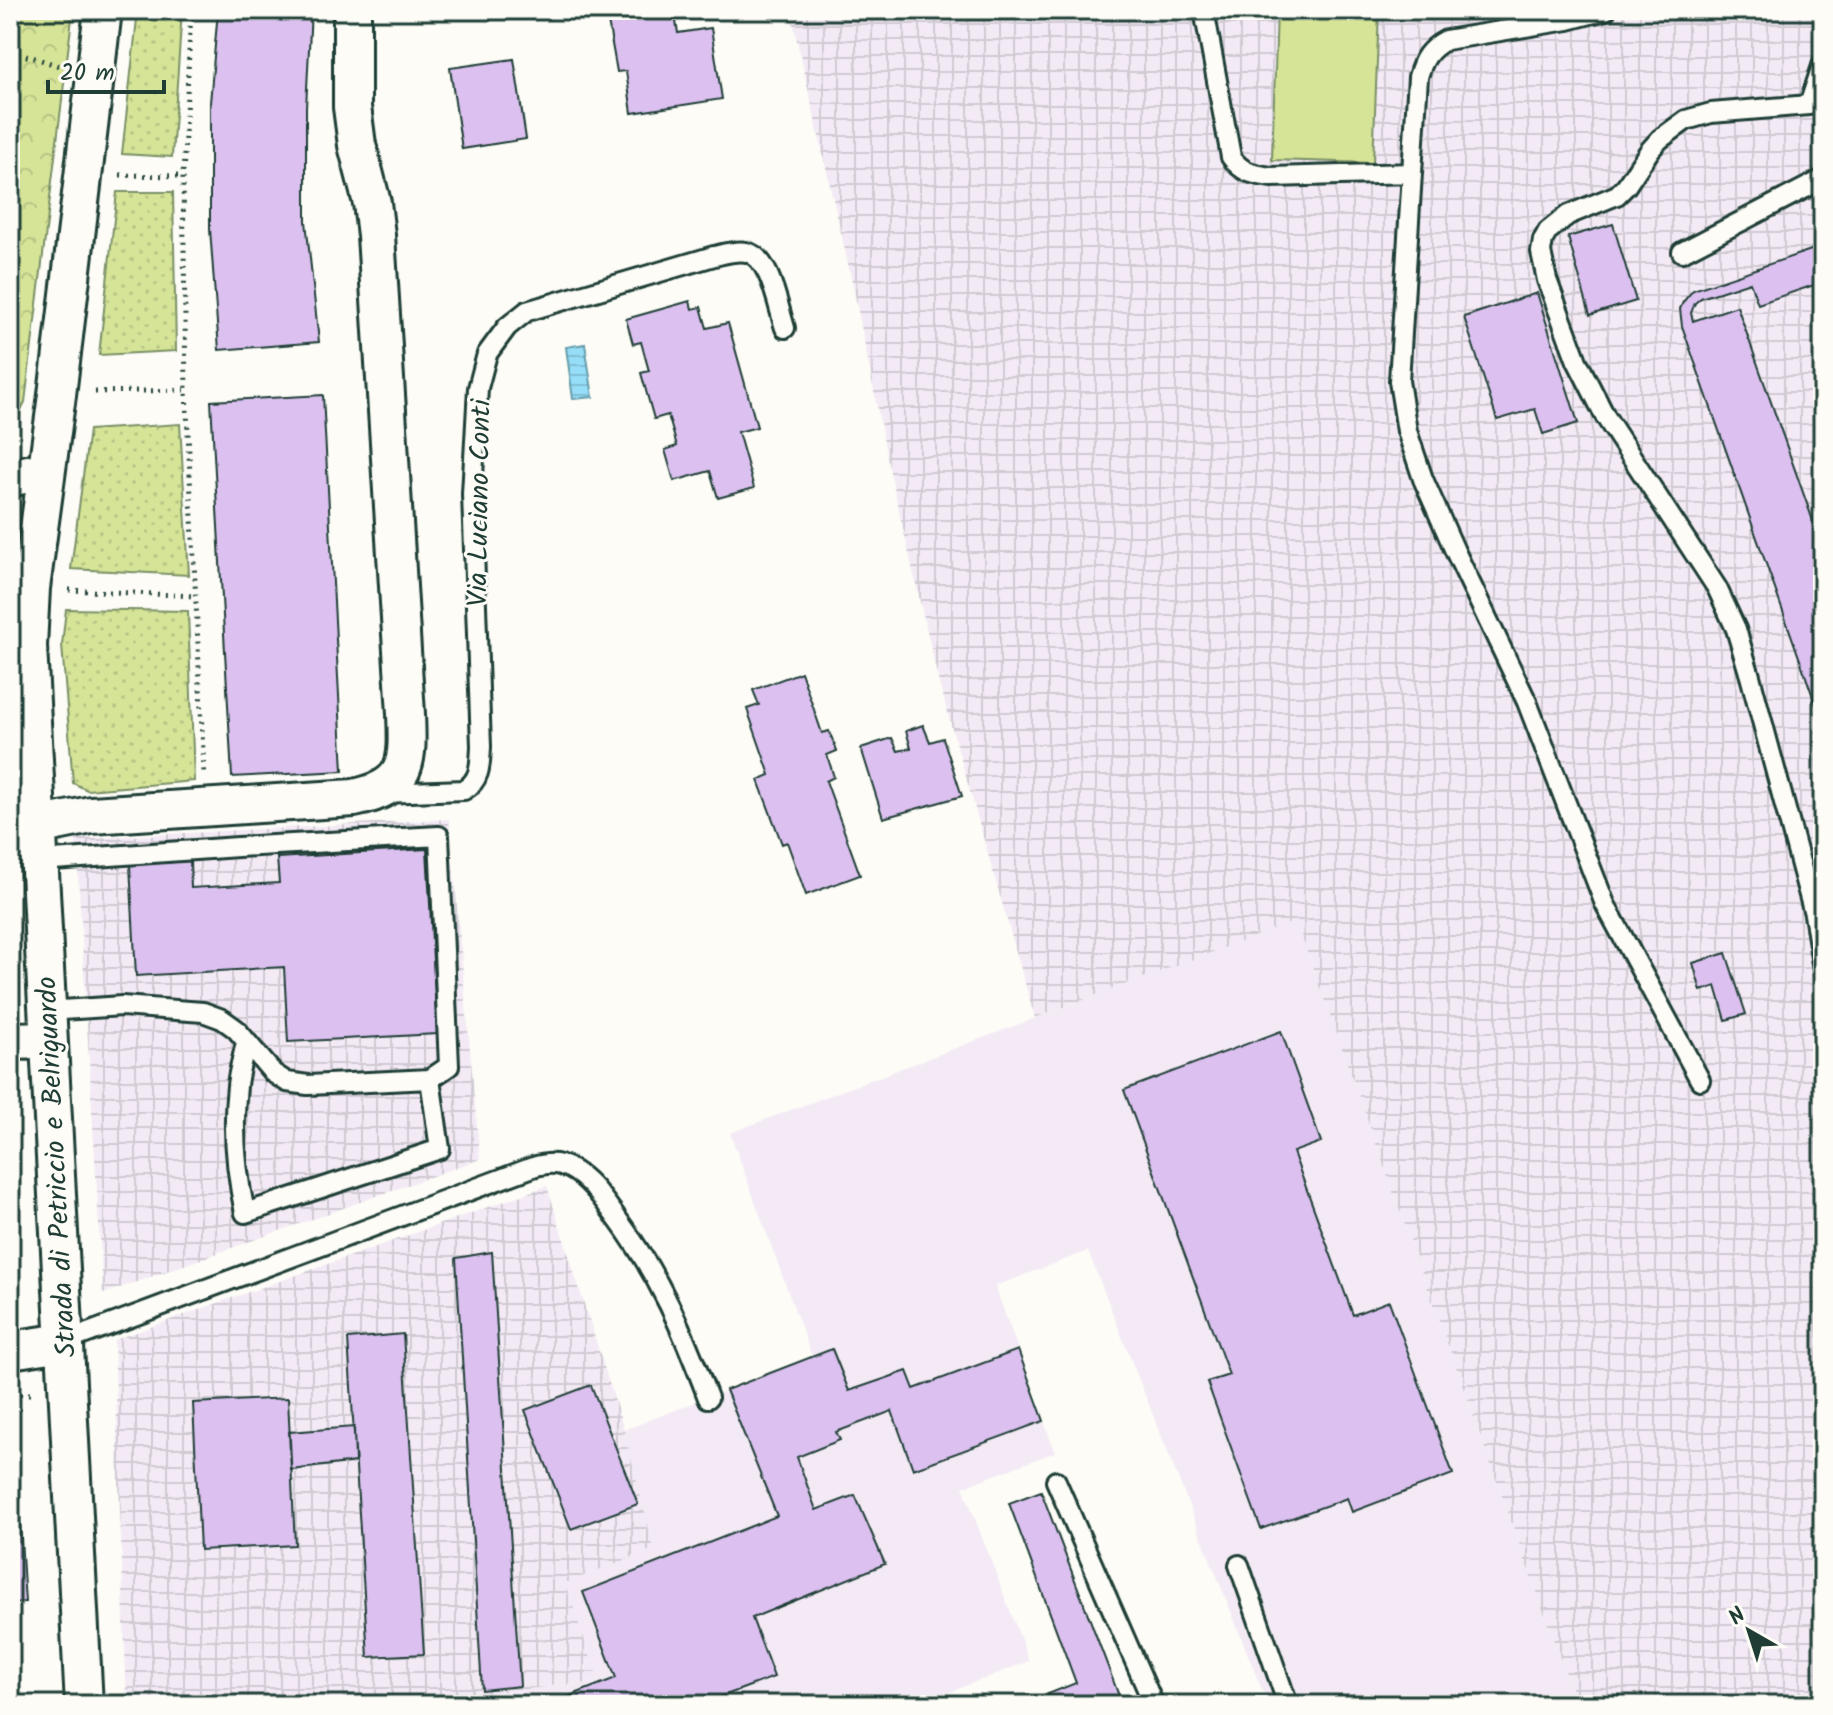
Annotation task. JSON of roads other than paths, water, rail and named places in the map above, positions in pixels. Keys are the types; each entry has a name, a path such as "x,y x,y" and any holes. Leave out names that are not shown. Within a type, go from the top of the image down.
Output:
{"street":[{"name":"Strada di Petriccio e Belriguardo","path":"84,1705 28,646 31,588 103,10"},
{"path":"352,10 352,107 376,235 407,748 399,774 376,794"},
{"path":"10,478 46,470"},
{"name":"Via Luciano Conti","path":"38,844 91,815 376,794"},
{"path":"10,1041 47,1025"},
{"path":"10,1350 64,1342"}],"lane":[{"path":"1204,10 1231,157 1238,167 1252,174 1271,177 1412,173"},
{"path":"1606,10 1568,20 1446,40 1435,46 1421,65 1399,381 1407,431 1423,479 1527,702 1605,904 1700,1080"},
{"path":"1823,63 1809,105 1711,113 1686,120 1671,129 1650,150 1617,195 1568,215 1548,231 1541,252 1557,312 1590,388 1709,576 1736,629 1814,914 1823,970"},
{"path":"1682,252 1823,179"},
{"name":"Via Luciano Conti","path":"376,794 464,790 470,787 480,769 472,494 478,388 487,354 507,327 527,311 714,256 744,251 756,256 766,267 785,328"},
{"path":"38,844 238,847 439,836 449,1066 430,1079 308,1085 287,1082 273,1073 236,1029 222,1019 203,1012 122,1006 47,1025"},
{"path":"246,1043 237,1083 234,1124 238,1181 245,1213 440,1149 430,1079"},
{"path":"64,1342 533,1167 556,1164 567,1167 587,1181 647,1261 673,1311 708,1398"},
{"path":"1056,1481 1154,1705"},
{"path":"1239,1565 1288,1705"}],"water":[{"path":"585,344 593,397 573,399 566,347"}]}
